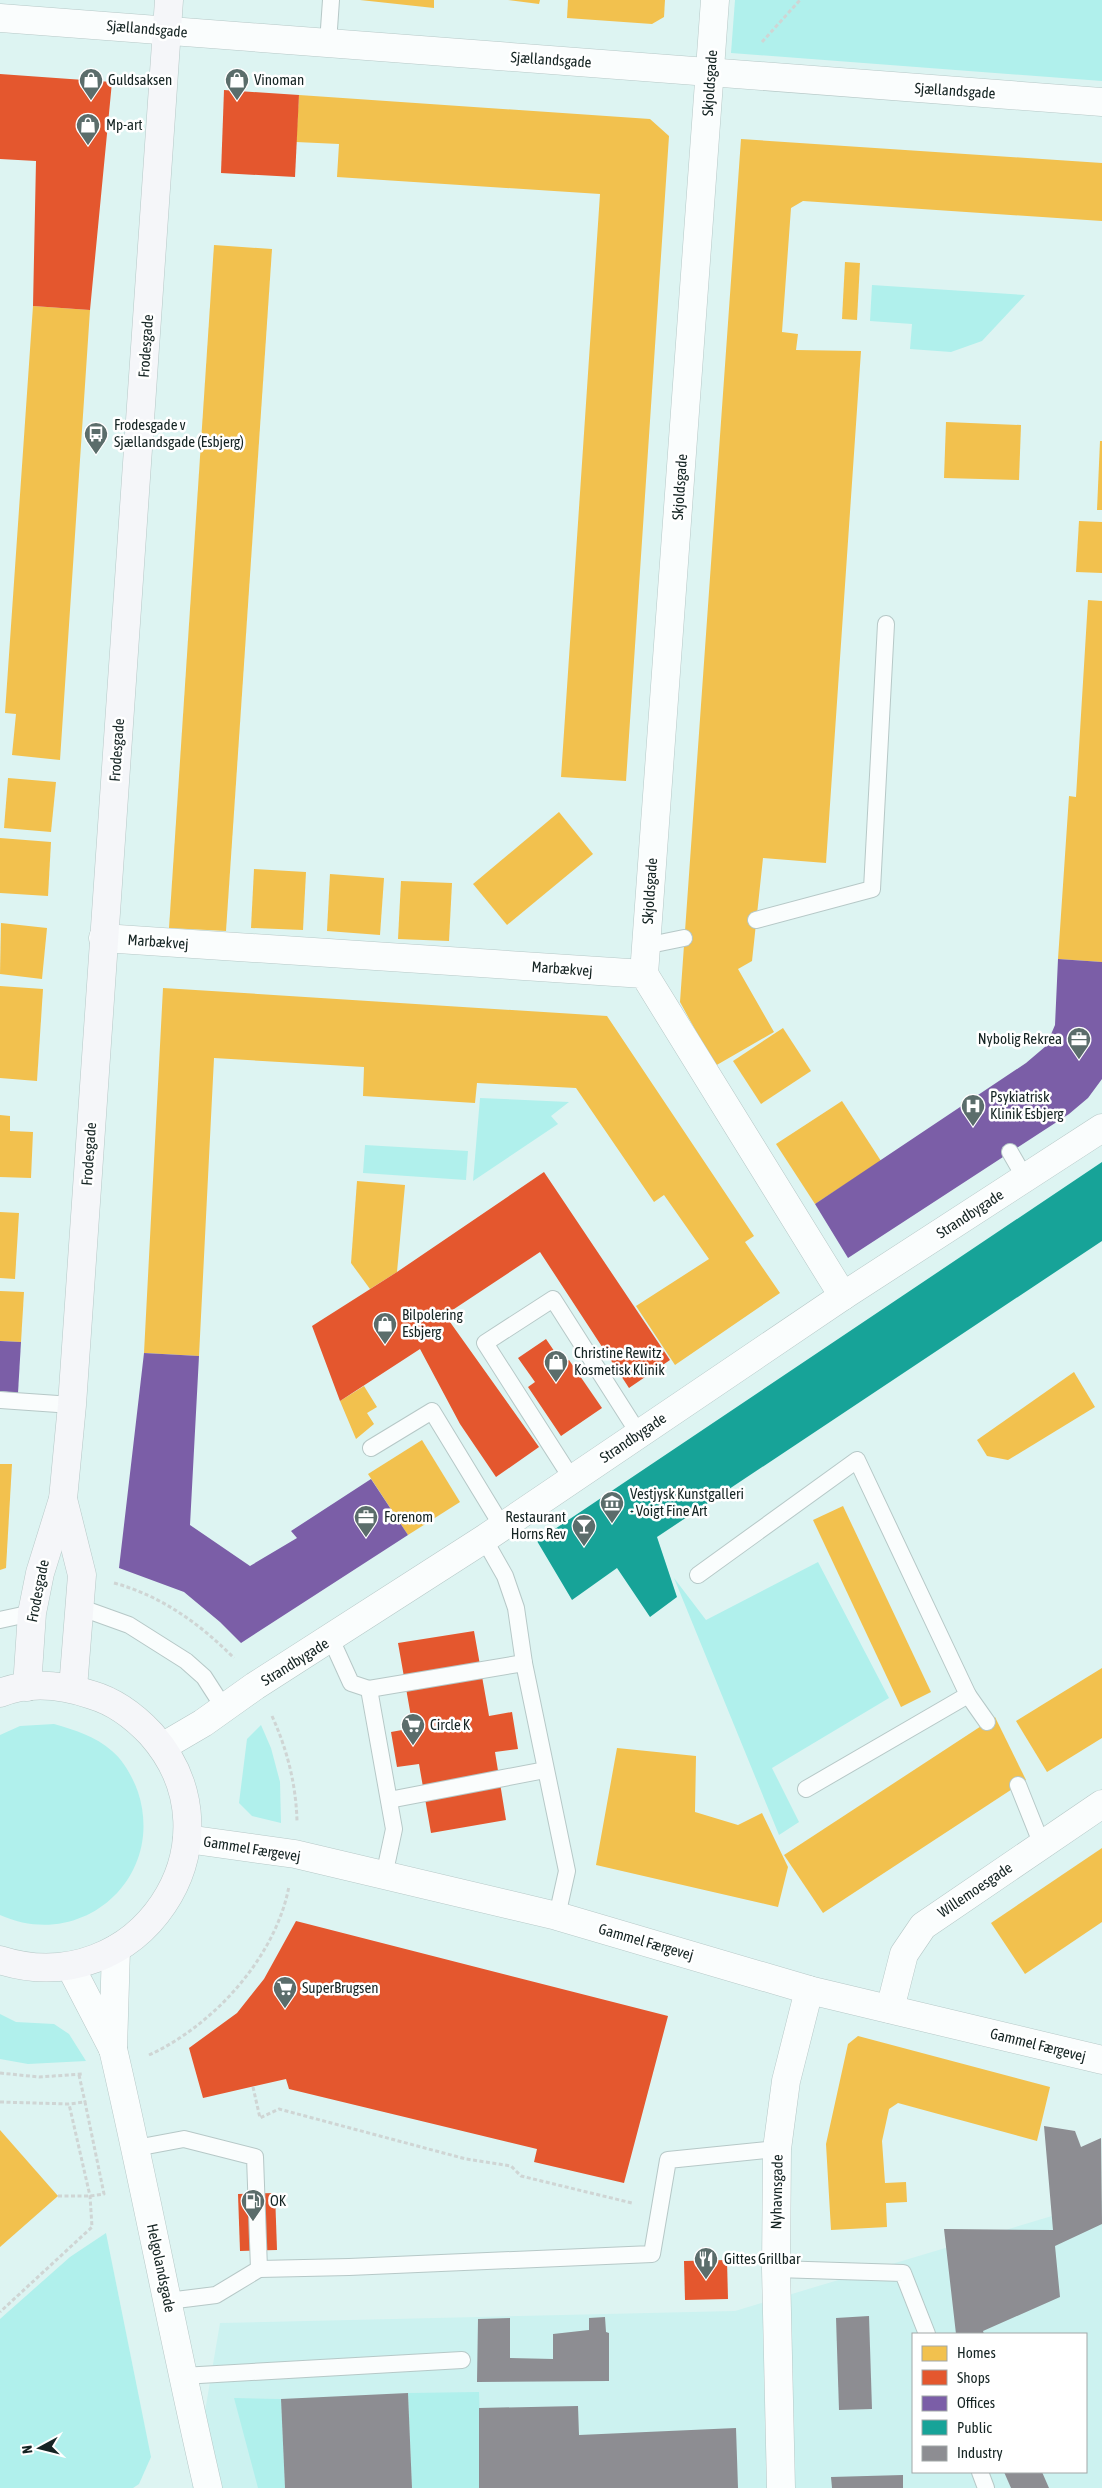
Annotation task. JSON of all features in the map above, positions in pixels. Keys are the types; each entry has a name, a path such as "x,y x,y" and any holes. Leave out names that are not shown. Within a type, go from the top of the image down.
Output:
{"main road":[{"name":"Frodesgade","path":"27,1686 32,1613 40,1573 63,1499 72,1405 169,0"},
{"name":"Frodesgade","path":"63,1499 82,1575 73,1688"},
{"path":"0,1694 27,1686 73,1688 108,1700 138,1720 162,1747 178,1776 185,1807 187,1839 180,1872 165,1903 144,1929 116,1950 94,1960 70,1966 43,1968 17,1965 0,1960"}],"street":[{"name":"Skjoldsgade","path":"644,974 715,0"},
{"name":"Sjællandsgade","path":"0,18 1102,102"},
{"name":"Marbækvej","path":"103,938 644,974"},
{"path":"644,974 843,1296"},
{"name":"Strandbygade","path":"162,1747 331,1639 640,1434 843,1296 1102,1128"},
{"name":"Willemoesgade","path":"890,2009 904,1954 923,1926 1102,1804"},
{"name":"Gammel Færgevej","path":"187,1839 295,1854 558,1916 809,1990 1102,2060"},
{"name":"Helgolandsgade","path":"115,2058 116,1950"},
{"name":"Helgolandsgade","path":"70,1966 115,2058 136,2148 182,2376 208,2488"},
{"name":"Nyhavnsgade","path":"781,2488 776,2269 777,2149 786,2081 809,1990"}],"lane":[{"path":"328,43 331,0"},
{"path":"756,920 872,889 886,624"},
{"path":"645,946 684,938"},
{"path":"1010,1152 1025,1178"},
{"path":"572,1479 485,1343 553,1300 640,1434"},
{"path":"0,1400 72,1405"},
{"path":"371,1448 432,1411 493,1532 516,1608 524,1663 567,1871 558,1916"},
{"path":"698,1575 857,1460 968,1695 987,1722"},
{"path":"79,1607 130,1625 186,1661 204,1678 224,1708"},
{"path":"0,1620 32,1613"},
{"path":"331,1639 352,1683 369,1689 524,1663"},
{"path":"369,1689 394,1829 384,1876"},
{"path":"806,1789 968,1695"},
{"path":"389,1800 545,1770"},
{"path":"1018,1785 1042,1845"},
{"path":"136,2148 184,2139 255,2157 259,2268"},
{"path":"168,2301 216,2295 259,2268 349,2267 652,2254 668,2160 777,2149"},
{"path":"776,2269 903,2273 926,2333"},
{"path":"182,2376 462,2360"},
{"path":"980,2473 986,2488"}],"path":[{"path":"742,74 762,42 800,0"},
{"path":"0,2073 39,2077 79,2075 115,2058 151,2054 183,2036 212,2014 238,1987 259,1958 276,1925 288,1890 295,1854"},
{"path":"58,2196 104,2194 79,2075"},
{"path":"253,2087 260,2118 279,2109 466,2160 511,2166 521,2176 566,2188 660,2208"},
{"path":"0,2102 70,2104 85,2102"},
{"path":"0,2312 92,2227 90,2196 70,2104"}],"shaded area":[{"path":"735,0 1102,0 1102,81 731,53"},
{"path":"872,285 1025,295 982,341 951,352 910,349 912,324 870,321"},
{"path":"480,1098 569,1102 551,1116 558,1124 473,1181"},
{"path":"365,1145 468,1151 466,1180 363,1173"},
{"path":"818,1562 889,1698 772,1768 799,1822 779,1835 674,1578 706,1620"},
{"path":"54,1724 92,1737 116,1755 128,1770 138,1792 143,1823 140,1853 128,1878 110,1900 87,1915 60,1923 31,1924 0,1915 0,1735 20,1726"},
{"path":"261,1725 271,1748 280,1782 281,1823 252,1816 239,1803 247,1739"},
{"path":"0,2014 16,2022 54,2024 69,2034 86,2061 28,2064 0,2059"},
{"path":"1102,2201 1102,2488 192,2488 220,2323 735,2311"},
{"path":"106,2233 151,2457 139,2484 133,2488 0,2488 0,2319 70,2257"},
{"path":"479,2392 482,2488 412,2488 408,2393"},
{"path":"234,2398 281,2399 285,2488 258,2488"}],"building: Homes":[{"path":"360,0 434,0 434,8"},
{"path":"508,0 540,0 539,4"},
{"path":"568,0 665,0 664,17 652,24 567,18"},
{"path":"299,95 650,119 669,136 626,781 561,777 600,194 337,177 339,144 296,142"},
{"path":"741,139 1102,163 1102,221 803,201 791,208 782,332 798,334 796,350 861,351 826,863 763,858 752,961 738,969 774,1032 715,1066 680,1002"},
{"path":"214,245 272,249 226,931 169,928"},
{"path":"845,262 860,263 857,320 842,319"},
{"path":"33,306 90,310 60,760 12,755 16,714 5,713"},
{"path":"946,422 1021,425 1019,480 944,478"},
{"path":"1100,441 1102,441 1102,510 1097,510"},
{"path":"1079,521 1102,522 1102,573 1076,572"},
{"path":"1088,600 1102,601 1102,962 1058,959 1069,796 1076,797"},
{"path":"8,778 56,782 51,832 4,828"},
{"path":"559,812 593,854 507,925 473,884"},
{"path":"0,838 51,842 48,896 0,893"},
{"path":"254,869 306,872 303,930 251,928"},
{"path":"330,874 384,878 380,935 327,931"},
{"path":"401,881 452,883 449,941 398,939"},
{"path":"1,923 47,928 42,979 0,974"},
{"path":"0,986 43,989 37,1081 0,1078"},
{"path":"163,988 607,1016 754,1236 745,1242 780,1293 675,1365 636,1306 709,1259 664,1195 654,1202 576,1088 477,1083 475,1103 363,1096 364,1067 214,1058 199,1356 144,1353"},
{"path":"783,1028 811,1071 761,1104 733,1061"},
{"path":"842,1101 881,1161 815,1204 776,1144"},
{"path":"0,1115 10,1116 10,1131 33,1132 31,1178 0,1177"},
{"path":"357,1181 405,1185 397,1272 370,1289 351,1263"},
{"path":"0,1212 19,1213 15,1279 0,1278"},
{"path":"0,1291 24,1292 21,1342 0,1341"},
{"path":"1074,1372 1095,1407 1008,1460 987,1456 977,1440"},
{"path":"364,1386 377,1407 367,1413 374,1424 356,1439 340,1401"},
{"path":"422,1440 460,1502 408,1535 368,1474"},
{"path":"0,1464 12,1464 6,1568 0,1570"},
{"path":"843,1506 931,1692 901,1707 813,1520"},
{"path":"1102,1668 1102,1738 1047,1772 1016,1721"},
{"path":"995,1717 1026,1780 823,1913 784,1855"},
{"path":"617,1748 696,1756 695,1812 738,1825 762,1813 788,1867 778,1907 596,1865"},
{"path":"1102,1848 1102,1922 1025,1974 991,1923"},
{"path":"858,2036 1050,2087 1037,2141 898,2103 889,2109 882,2141 885,2183 906,2182 907,2202 886,2203 887,2227 831,2230 826,2144 848,2044"},
{"path":"0,2130 58,2196 0,2247"}],"building: Shops":[{"path":"0,74 112,82 90,310 33,306 36,161 0,159"},
{"path":"224,90 299,95 295,177 221,173"},
{"path":"544,1172 670,1360 629,1388 540,1252 445,1315 539,1447 496,1477 460,1424 420,1349 340,1401 312,1326 397,1272"},
{"path":"546,1339 563,1364 569,1360 602,1408 561,1436 528,1387 535,1382 518,1358"},
{"name":"Circle K","path":"474,1631 489,1716 512,1712 518,1749 495,1752 506,1820 431,1833 419,1764 397,1767 391,1732 413,1728 398,1643"},
{"path":"296,1921 668,2016 624,2183 534,2162 537,2149 289,2089 286,2079 203,2098 189,2048 237,2013 264,1979"},
{"path":"275,2193 277,2250 240,2251 238,2194"},
{"name":"Gittes Grillbar","path":"727,2260 728,2299 685,2300 684,2261"}],"building: Offices":[{"path":"1058,959 1102,962 1102,1079 1088,1098 1069,1114 848,1258 815,1204 1026,1063 1046,1046 1055,1025"},
{"path":"0,1341 21,1342 18,1393 0,1391"},
{"path":"144,1353 199,1356 190,1525 250,1566 297,1538 291,1531 371,1479 408,1535 241,1643 220,1622 184,1592 119,1568"}],"building: Public":[{"path":"1102,1162 1102,1241 657,1537 677,1597 650,1617 617,1568 572,1600 537,1541"}],"building: Industry":[{"path":"1044,2126 1075,2131 1081,2147 1101,2138 1102,2224 1055,2246 1060,2297 983,2331 984,2333 956,2333 944,2229 1053,2230"},
{"path":"869,2316 872,2409 839,2410 836,2318"},
{"path":"605,2317 606,2332 609,2333 609,2381 477,2382 478,2319 510,2318 510,2358 553,2359 553,2334 589,2330 589,2318"},
{"path":"408,2393 412,2488 285,2488 281,2399"},
{"path":"578,2406 579,2435 736,2428 738,2488 479,2488 479,2408"},
{"path":"1004,2473 1042,2473 1049,2488 1011,2488"},
{"path":"903,2475 903,2488 832,2488 831,2477"}],"place":[{"name":"Guldsaksen","path":"91,101"},
{"name":"Vinoman","path":"237,101"},
{"name":"Mp-art","path":"88,146"},
{"name":"Frodesgade v Sjællandsgade (Esbjerg)","path":"96,455"},
{"name":"Nybolig Rekrea","path":"1079,1060"},
{"name":"Psykiatrisk Klinik Esbjerg","path":"973,1127"},
{"name":"Bilpolering Esbjerg","path":"385,1345"},
{"name":"Christine Rewitz Kosmetisk Klinik","path":"556,1383"},
{"name":"Vestjysk Kunstgalleri - Voigt Fine Art","path":"612,1524"},
{"name":"Forenom","path":"366,1538"},
{"name":"Restaurant Horns Rev","path":"584,1547"},
{"name":"Circle K","path":"413,1746"},
{"name":"SuperBrugsen","path":"285,2009"},
{"name":"OK","path":"253,2222"},
{"name":"Gittes Grillbar","path":"706,2280"}]}
